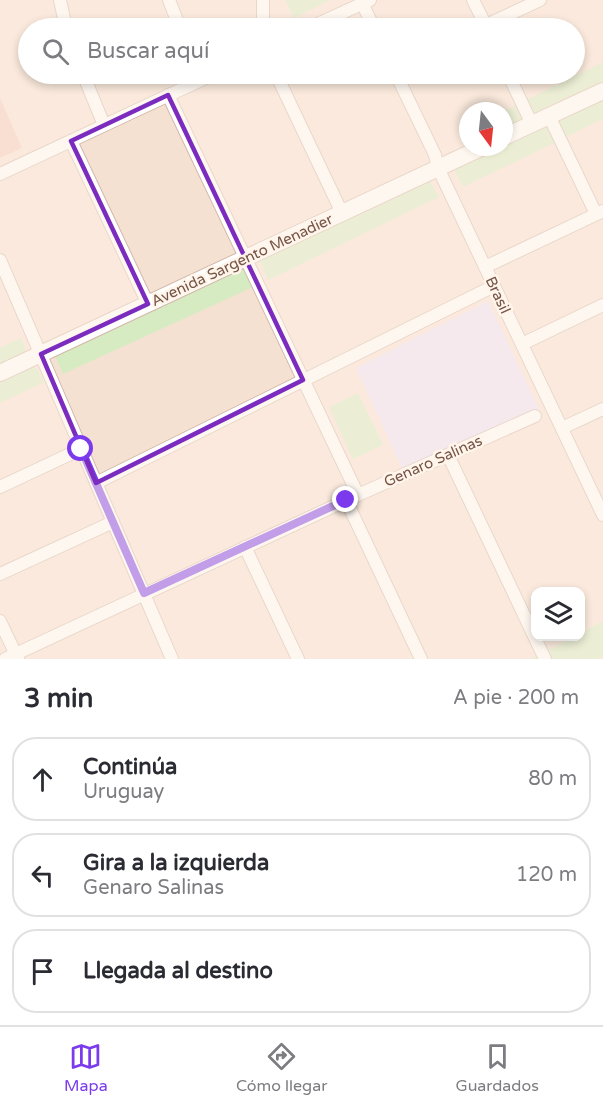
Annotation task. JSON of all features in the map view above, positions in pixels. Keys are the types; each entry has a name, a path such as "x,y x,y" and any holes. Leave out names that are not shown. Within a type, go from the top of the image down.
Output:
{"main road":[{"path":"513,133 603,91"},
{"name":"Avenida Sargento Menadier","path":"0,374 464,156"}],"street":[{"path":"60,0 64,18"},
{"path":"169,0 176,18"},
{"path":"263,0 263,18"},
{"path":"473,0 480,18"},
{"path":"504,18 540,0"},
{"path":"330,18 367,1 371,18"},
{"path":"86,84 104,125"},
{"path":"0,174 189,84"},
{"path":"281,84 342,213"},
{"name":"Brasil","path":"401,84 435,155 438,168 603,515"},
{"path":"513,84 532,124"},
{"path":"168,95 303,380 422,659"},
{"path":"485,267 600,212 549,116"},
{"path":"71,141 148,304"},
{"path":"0,263 172,659"},
{"path":"96,483 494,286"},
{"path":"522,344 603,305"},
{"path":"561,428 603,409"},
{"name":"Genaro Salinas","path":"13,657 144,593 535,416"},
{"path":"0,487 81,449"},
{"path":"448,455 545,659"},
{"path":"0,574 113,522"},
{"path":"245,547 298,659"},
{"path":"0,621 13,657"}],"highlighted area":[{"path":"168,95 303,380 96,483 41,354 148,304 71,141"}],"shaded area":[{"path":"0,0 603,0 603,659 0,659"},
{"path":"488,301 540,411 403,471 356,368"}],"green space":[{"path":"285,0 330,0 294,18"},
{"path":"603,62 603,81 513,124 513,107 559,84 585,84 585,71"},
{"path":"603,97 603,119 463,187 454,170 483,156 513,156 513,141"},
{"path":"430,181 439,197 268,280 259,259"},
{"path":"242,267 253,287 63,374 55,356"},
{"path":"21,338 26,349 21,356 0,366 0,348"},
{"path":"37,368 44,382 0,403 0,382 27,369"},
{"path":"358,393 383,445 353,459 329,407"},
{"path":"603,621 603,656 597,659 530,659 566,641 585,641 585,631"}],"building":[{"path":"0,98 22,148 0,158"}],"route":[{"path":"81,449 144,593 346,500"}]}
